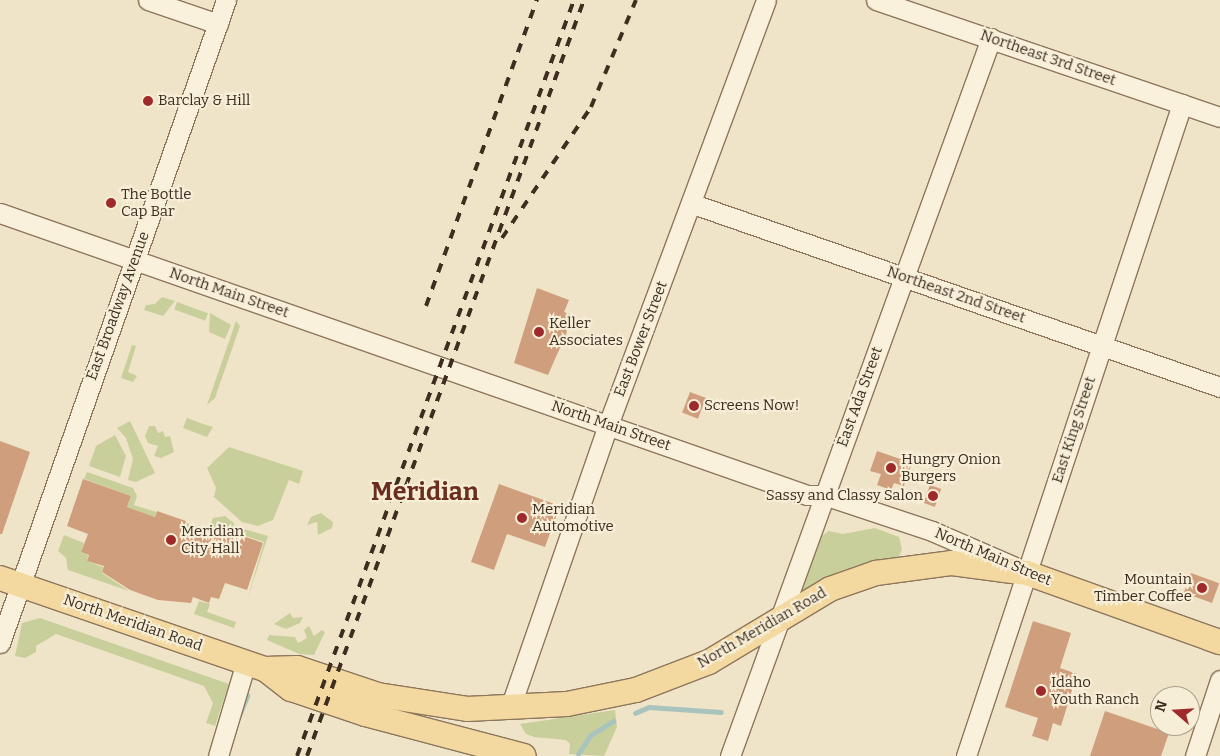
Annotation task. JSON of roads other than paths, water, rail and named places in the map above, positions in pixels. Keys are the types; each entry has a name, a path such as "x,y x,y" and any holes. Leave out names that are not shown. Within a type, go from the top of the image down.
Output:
{"main road":[{"name":"North Meridian Road","path":"255,666 298,668 411,702 467,709 567,704 636,690 708,662 830,589 876,573 952,563 1027,573"},
{"name":"North Main Street","path":"1027,573 1220,642"},
{"name":"North Meridian Road","path":"10,581 255,666 291,689 365,714 491,751 524,756"}],"street":[{"path":"148,0 218,24"},
{"name":"East Broadway Avenue","path":"0,643 10,581 135,260 226,0"},
{"name":"East Bower Street","path":"510,708 608,425 693,204 766,0"},
{"name":"Northeast 3rd Street","path":"876,0 1220,117"},
{"name":"East Ada Street","path":"730,756 991,38"},
{"name":"East King Street","path":"966,756 1182,104"},
{"name":"Northeast 2nd Street","path":"693,204 1220,387"},
{"name":"North Main Street","path":"0,213 806,495 824,495 977,548 1027,573"},
{"path":"218,756 255,666"},
{"path":"1196,756 1220,680"}],"waterway":[{"path":"239,716 247,696"},
{"path":"635,713 649,707 721,712"},
{"path":"578,754 591,735 613,721"}],"railway":[{"path":"426,306 537,0"},
{"path":"297,756 574,0"},
{"path":"307,756 584,0"},
{"path":"502,238 591,107 636,0"}],"place":[{"name":"Barclay & Hill","path":"148,101"},
{"name":"The Bottle Cap Bar","path":"111,203"},
{"name":"Keller Associates","path":"539,332"},
{"name":"Screens Now!","path":"694,406"},
{"name":"Hungry Onion Burgers","path":"891,468"},
{"name":"Sassy and Classy Salon","path":"933,496"},
{"name":"Meridian Automotive","path":"522,518"},
{"name":"Meridian City Hall","path":"171,540"},
{"name":"Mountain Timber Coffee","path":"1202,588"},
{"name":"Idaho Youth Ranch","path":"1041,691"}],"district":[{"name":"Meridian","path":"425,492"}]}
